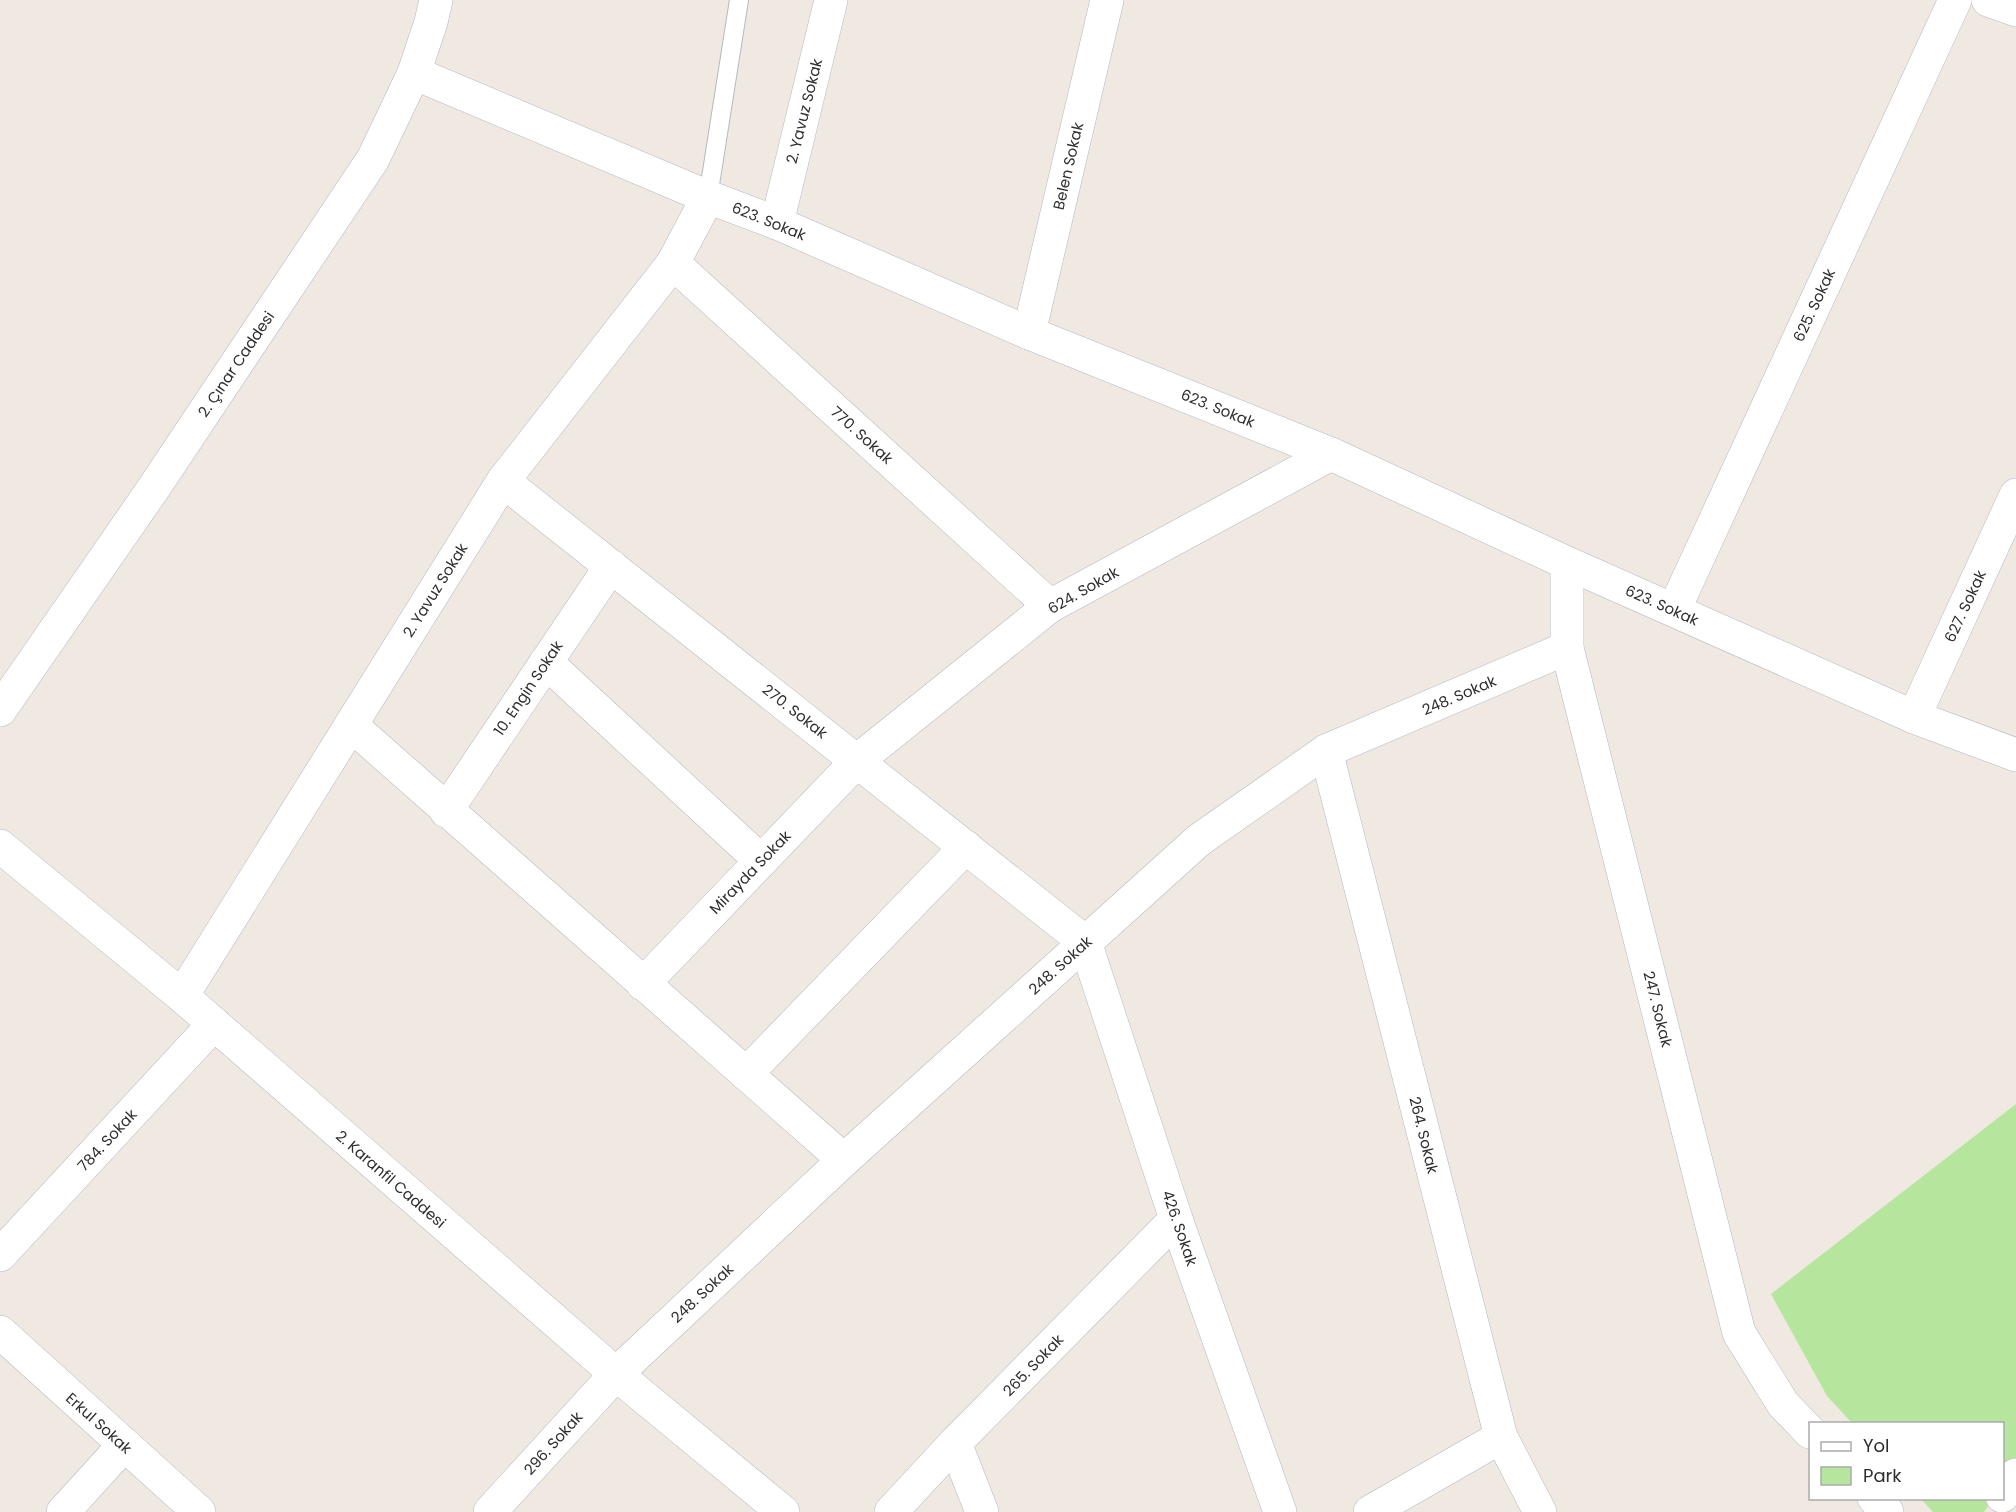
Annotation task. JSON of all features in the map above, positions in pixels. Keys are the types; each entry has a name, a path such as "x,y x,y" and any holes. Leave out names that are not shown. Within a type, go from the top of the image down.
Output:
{"street":[{"name":"2. Çınar Caddesi","path":"1,707 153,489 373,159 414,73 436,0"},
{"name":"2. Yavuz Sokak","path":"777,223 831,0"},
{"name":"Belen Sokak","path":"1029,333 1107,0"},
{"name":"625. Sokak","path":"1674,610 1955,0"},
{"path":"1988,0 2016,10"},
{"name":"623. Sokak","path":"414,73 708,197 777,223 1029,333 1331,454 1567,563 1914,717 2016,755"},
{"name":"2. Yavuz Sokak","path":"182,996 503,481 673,263 708,197"},
{"name":"770. Sokak","path":"673,263 1050,606"},
{"name":"624. Sokak","path":"858,760 1050,606 1331,454"},
{"name":"270. Sokak","path":"503,481 1085,942"},
{"name":"627. Sokak","path":"1914,717 2016,495"},
{"name":"247. Sokak","path":"1567,563 1567,648 1739,1333 1784,1404 1809,1431"},
{"name":"10. Engin Sokak","path":"446,811 610,566"},
{"name":"248. Sokak","path":"616,1374 844,1160 1198,840 1326,751 1567,648"},
{"path":"546,662 761,861"},
{"path":"351,725 844,1160"},
{"name":"264. Sokak","path":"1326,751 1501,1437 1540,1512"},
{"name":"Mirayda Sokak","path":"643,984 858,760"},
{"name":"2. Karanfil Caddesi","path":"0,846 182,996 616,1374 783,1512"},
{"path":"746,1074 966,847"},
{"name":"426. Sokak","path":"1085,942 1176,1219 1280,1512"},
{"name":"784. Sokak","path":"0,1255 214,1024"},
{"name":"265. Sokak","path":"891,1512 955,1443 1176,1219"},
{"name":"Erkul Sokak","path":"0,1332 200,1512"},
{"name":"296. Sokak","path":"490,1512 616,1374"},
{"path":"1370,1512 1501,1437"},
{"path":"955,1443 982,1512"},
{"path":"63,1512 124,1445"},
{"path":"2004,1494 2016,1474"},
{"path":"1876,1500 1887,1512"}],"lane":[{"path":"708,197 739,0"}],"green space":[{"path":"2016,1104 2016,1462 2004,1481 2004,1422 1851,1422 1827,1396 1771,1294"},
{"path":"1922,1500 1992,1500 1984,1512 1933,1512"}]}
